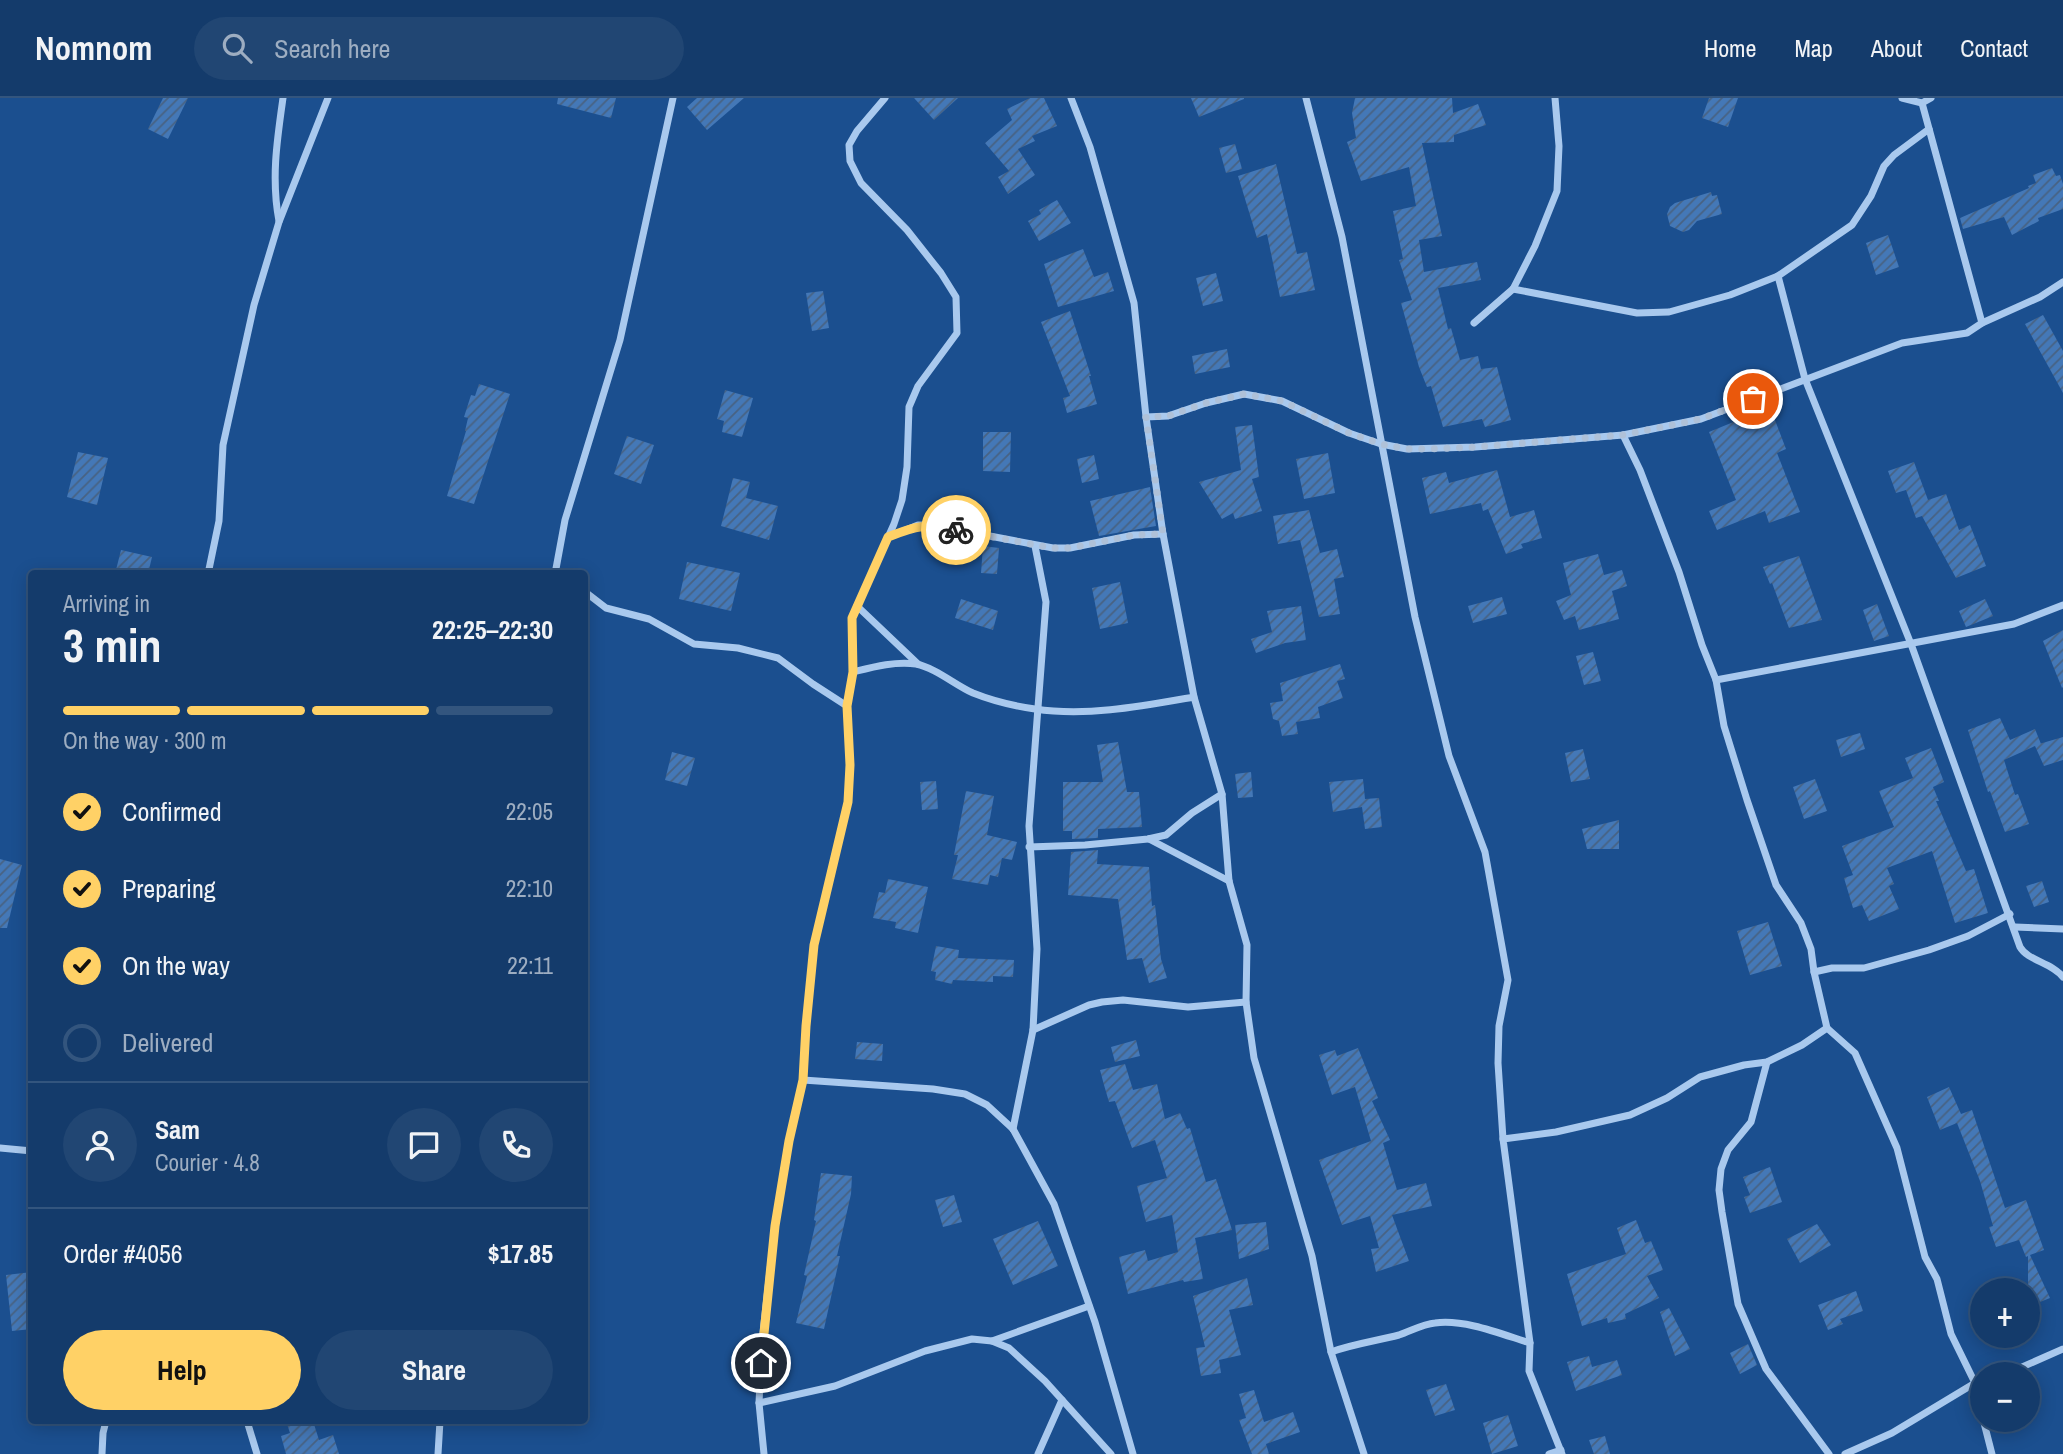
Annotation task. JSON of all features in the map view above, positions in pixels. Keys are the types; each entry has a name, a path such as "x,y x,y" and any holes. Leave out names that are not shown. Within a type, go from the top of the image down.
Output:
{"street":[{"path":"279,222 274,167 283,98"},
{"path":"209,570 219,521 223,445 254,305 279,222 328,98"},
{"path":"556,570 565,520 620,340 673,98"},
{"path":"764,1454 759,1403 762,1341 775,1226 789,1141 803,1080 814,945 848,802 850,765 847,706 853,672 852,618 902,500 907,467 909,407 918,386 957,333 956,297 907,230 861,183 850,161 849,145 857,131 885,98"},
{"path":"1071,98 1090,147 1134,303 1146,417 1163,534 1194,697 1222,794 1229,881 1247,945 1246,1002 1254,1058 1312,1256 1331,1353 1364,1454"},
{"path":"1306,98 1342,237 1415,617 1449,756 1485,852 1506,968 1508,980 1499,1026 1498,1063 1503,1139 1530,1343 1529,1371 1562,1452 1549,1454"},
{"path":"1474,323 1513,289 1535,246 1557,191 1559,146 1555,98"},
{"path":"1902,98 1922,103 1931,98"},
{"path":"1922,103 1982,323"},
{"path":"1513,289 1637,313 1669,312 1730,295 1778,276 1852,225 1871,196 1884,166 1894,155 1929,129"},
{"path":"1778,276 1805,379 1911,644 2024,953 2046,962 2063,977"},
{"path":"1146,417 1168,416 1244,394 1282,401 1349,433 1407,449 1475,447 1623,435 1701,419 1902,343 1968,333 1982,323 2040,297 2063,282"},
{"path":"1623,435 1640,470 1679,572 1716,680 1724,726 1776,885 1801,923 1811,949 1827,1028 1855,1053 1889,1128 1909,1189 1925,1257 1937,1279 1951,1334 1970,1367"},
{"path":"888,537 918,525 932,525 1035,546 1070,548 1134,535 1163,534"},
{"path":"1013,1129 1033,1030 1037,949 1029,846 1046,602 1035,546"},
{"path":"588,594 606,608 649,619 694,644 749,650 778,658 847,706"},
{"path":"1716,680 2014,624 2063,605"},
{"path":"857,606 919,664 995,701 1037,710 1089,711 1133,708 1194,697"},
{"path":"853,672 897,663 919,664"},
{"path":"1029,846 1085,845 1166,835 1192,813 1222,794"},
{"path":"1148,839 1229,881"},
{"path":"1814,972 1832,968 1864,968 1929,950 1968,936 2010,914"},
{"path":"2015,927 2063,929"},
{"path":"1033,1030 1089,1005 1102,1002 1123,1000 1188,1007 1246,1002"},
{"path":"1503,1139 1556,1132 1630,1115 1667,1098 1700,1077 1767,1062 1802,1045 1827,1028"},
{"path":"1767,1062 1751,1122 1728,1150 1721,1169 1719,1190 1722,1212 1738,1304 1766,1370 1829,1454"},
{"path":"803,1080 933,1089 965,1094 987,1105 1013,1129 1054,1204 1089,1306 1133,1454"},
{"path":"0,1148 28,1151"},
{"path":"992,1341 1089,1306"},
{"path":"1331,1353 1434,1323 1481,1329 1530,1343"},
{"path":"759,1403 835,1386 925,1351 972,1339 992,1341 1009,1348 1045,1381 1111,1454"},
{"path":"2033,1362 2063,1349"},
{"path":"1845,1454 1892,1433 1970,1387"},
{"path":"1038,1454 1062,1400"},
{"path":"102,1454 105,1424"},
{"path":"248,1424 257,1454"},
{"path":"438,1454 440,1424"},
{"path":"1986,1432 1992,1454"}],"building":[{"path":"163,98 188,98 168,139 148,129"},
{"path":"558,98 616,98 611,118 557,104"},
{"path":"697,98 744,98 707,130 687,107"},
{"path":"914,98 958,98 934,120"},
{"path":"1030,98 1044,98 1057,126 1032,136 1035,141 1018,149 1035,175 1008,194 998,177 1009,171 985,143 1012,120 1007,109"},
{"path":"1191,98 1244,98 1244,99 1199,117"},
{"path":"1355,98 1452,98 1453,113 1478,104 1486,125 1454,135 1454,142 1422,143 1442,236 1419,240 1424,272 1477,262 1481,280 1438,288 1448,329 1451,328 1460,360 1478,356 1481,369 1497,367 1511,420 1485,427 1482,419 1443,427 1431,386 1427,387 1419,367 1401,303 1412,300 1399,260 1403,259 1393,211 1416,206 1409,167 1361,181 1347,142 1356,138 1352,113"},
{"path":"1709,98 1738,98 1728,127 1702,118"},
{"path":"1235,144 1242,169 1226,173 1219,148"},
{"path":"1276,164 1297,254 1307,252 1315,290 1280,297 1267,234 1257,238 1238,176"},
{"path":"2052,168 2056,176 2060,175 2063,184 2063,209 2038,218 2039,221 2012,235 2004,217 1963,229 1960,218 2029,188 2028,186 2036,183 2033,175"},
{"path":"1711,192 1712,196 1717,195 1722,214 1697,221 1689,230 1683,232 1670,226 1667,214 1670,207"},
{"path":"1057,200 1071,223 1039,241 1028,221 1041,214 1039,210"},
{"path":"1888,235 1899,267 1876,275 1866,243"},
{"path":"1083,249 1094,277 1108,272 1114,291 1058,307 1044,264"},
{"path":"1216,273 1223,301 1203,306 1196,278"},
{"path":"823,291 829,328 812,331 806,293"},
{"path":"1070,311 1097,404 1067,413 1063,398 1070,396 1041,322"},
{"path":"2043,315 2063,351 2063,393 2025,324"},
{"path":"1227,349 1230,367 1195,374 1192,356"},
{"path":"479,384 510,394 474,504 447,496 466,431 468,418 464,417 471,395 475,396"},
{"path":"725,390 753,398 742,437 722,432 724,421 717,419"},
{"path":"1770,407 1786,449 1777,453 1800,512 1769,523 1765,511 1717,530 1709,511 1736,500 1709,432"},
{"path":"1252,425 1259,477 1252,479 1262,511 1235,519 1233,513 1222,519 1199,482 1241,470 1235,427"},
{"path":"983,432 1011,432 1010,472 983,471"},
{"path":"627,436 654,445 641,484 614,474"},
{"path":"78,452 108,458 97,505 67,497"},
{"path":"1328,453 1335,493 1304,499 1296,459"},
{"path":"1094,455 1099,479 1082,483 1077,459"},
{"path":"1914,462 1928,500 1946,494 1959,530 1970,525 1986,566 1956,578 1922,516 1916,518 1906,490 1896,493 1888,471"},
{"path":"1497,470 1510,517 1534,510 1542,538 1521,544 1523,548 1506,554 1488,509 1483,511 1481,503 1430,514 1422,478 1446,472 1449,483"},
{"path":"733,478 750,482 746,498 778,506 769,540 721,526"},
{"path":"1150,487 1156,526 1099,536 1090,501"},
{"path":"1309,510 1320,553 1337,549 1344,577 1334,579 1340,614 1319,617 1300,540 1278,544 1273,516"},
{"path":"983,546 999,548 997,574 981,573"},
{"path":"121,550 152,557 149,570 116,570"},
{"path":"1598,554 1604,575 1622,570 1627,586 1612,591 1619,619 1579,630 1575,616 1564,620 1556,601 1571,595 1563,563"},
{"path":"1799,556 1822,620 1789,628 1763,567"},
{"path":"687,562 740,573 731,611 679,599"},
{"path":"1120,582 1128,623 1100,629 1092,588"},
{"path":"1502,597 1507,614 1473,623 1468,606"},
{"path":"961,599 998,611 993,630 955,618"},
{"path":"1985,599 1993,616 1966,627 1959,611"},
{"path":"1877,604 1889,636 1874,641 1863,610"},
{"path":"1301,606 1306,640 1285,643 1256,653 1251,639 1272,632 1267,611"},
{"path":"2063,630 2063,687 2062,688 2043,641"},
{"path":"1593,652 1601,681 1584,685 1576,656"},
{"path":"1340,664 1345,679 1337,681 1343,698 1318,707 1320,718 1296,722 1298,734 1282,736 1279,721 1273,719 1270,703 1283,701 1280,683"},
{"path":"2000,718 2010,740 2035,729 2041,743 2063,737 2063,760 2044,766 2035,746 2004,760 2015,795 2018,794 2029,824 2005,832 1990,791 1988,792 1968,730"},
{"path":"1860,733 1865,749 1841,757 1836,740"},
{"path":"1118,742 1127,792 1139,792 1142,827 1098,829 1098,838 1072,839 1072,831 1063,831 1063,782 1103,782 1097,745"},
{"path":"1931,748 1944,782 1933,787 1939,801 1936,801 1966,871 1974,869 1988,913 1955,923 1932,851 1887,868 1894,884 1889,886 1899,909 1869,921 1862,905 1853,908 1844,878 1853,875 1842,846 1894,827 1879,791 1913,778 1905,758"},
{"path":"1583,749 1590,779 1571,782 1565,753"},
{"path":"672,752 695,758 687,786 665,780"},
{"path":"1251,772 1253,797 1238,798 1235,774"},
{"path":"1363,779 1365,799 1379,798 1382,827 1365,829 1362,807 1333,812 1329,782"},
{"path":"1815,779 1827,811 1804,819 1793,787"},
{"path":"936,781 938,809 922,810 920,782"},
{"path":"966,791 994,796 987,835 1017,842 1012,860 1002,858 998,877 990,875 988,885 952,879 958,855 954,855"},
{"path":"1619,820 1619,849 1587,849 1582,829"},
{"path":"1098,850 1097,864 1149,867 1152,906 1155,905 1161,959 1167,978 1149,983 1142,958 1127,960 1118,899 1068,895 1071,852"},
{"path":"0,859 22,865 7,928 0,928"},
{"path":"888,879 928,887 918,933 895,928 896,922 873,918 879,892 885,893"},
{"path":"2042,881 2049,902 2034,907 2026,886"},
{"path":"1768,922 1782,966 1750,975 1737,931"},
{"path":"936,946 959,950 958,958 1014,960 1013,977 993,976 993,982 953,980 952,984 935,980 936,972 931,971"},
{"path":"1136,1040 1140,1056 1115,1062 1111,1047"},
{"path":"857,1042 883,1044 882,1061 855,1059"},
{"path":"1358,1048 1378,1098 1372,1101 1390,1140 1383,1143 1397,1190 1426,1183 1432,1206 1392,1215 1409,1261 1376,1272 1371,1249 1379,1248 1370,1216 1342,1225 1319,1160 1371,1141 1355,1087 1332,1095 1319,1055 1335,1050 1337,1056"},
{"path":"1125,1064 1133,1090 1157,1084 1165,1119 1180,1113 1187,1129 1190,1128 1206,1182 1216,1179 1232,1230 1195,1238 1203,1279 1183,1280 1128,1294 1119,1257 1145,1250 1148,1261 1178,1252 1172,1215 1146,1222 1137,1186 1167,1178 1155,1140 1132,1148 1115,1101 1109,1102 1104,1085 1100,1070"},
{"path":"1949,1087 1961,1114 1972,1110 2005,1208 2026,1200 2044,1250 2030,1255 2050,1298 2040,1302 2040,1278 2028,1278 2028,1256 2026,1257 2019,1240 1996,1247 1980,1181 1957,1123 1940,1130 1927,1097"},
{"path":"1770,1167 1782,1202 1750,1213 1744,1197 1750,1195 1743,1177"},
{"path":"821,1173 852,1176 851,1194 837,1256 840,1256 824,1329 796,1323 807,1276 804,1275 816,1221"},
{"path":"954,1195 962,1222 943,1227 935,1200"},
{"path":"1636,1220 1645,1243 1651,1241 1663,1270 1647,1276 1659,1298 1625,1314 1626,1319 1608,1323 1607,1318 1582,1326 1567,1274 1626,1254 1617,1228"},
{"path":"1038,1221 1058,1266 1013,1285 993,1239"},
{"path":"1266,1222 1269,1249 1239,1259 1235,1225"},
{"path":"1817,1224 1831,1245 1800,1263 1787,1239"},
{"path":"28,1272 28,1329 12,1331 6,1275"},
{"path":"1247,1278 1253,1305 1229,1310 1241,1355 1219,1360 1221,1373 1201,1376 1196,1348 1205,1347 1193,1296"},
{"path":"1856,1291 1863,1311 1840,1319 1843,1324 1828,1330 1818,1305"},
{"path":"1669,1308 1690,1349 1675,1356 1660,1312"},
{"path":"1748,1344 1757,1365 1740,1374 1730,1353"},
{"path":"1589,1356 1592,1367 1617,1360 1622,1375 1576,1391 1567,1362"},
{"path":"1446,1384 1455,1410 1435,1416 1426,1390"},
{"path":"1254,1390 1264,1422 1293,1412 1300,1432 1266,1444 1269,1454 1252,1454 1239,1420 1246,1418 1239,1394"},
{"path":"1508,1415 1518,1446 1492,1454 1483,1423"},
{"path":"287,1424 314,1424 319,1440 333,1435 339,1454 286,1454 281,1436 290,1433"},
{"path":"1605,1436 1610,1454 1594,1454 1589,1440"}],"way so far":[{"path":"956,530 1052,548 1070,548 1093,541 1134,535 1163,534 1146,417 1168,416 1244,394 1282,401 1349,433 1407,449 1475,447 1623,435 1701,419 1753,399"}],"route":[{"path":"761,1363 775,1226 789,1141 803,1080 814,945 848,802 850,765 847,706 853,672 852,618 888,537 918,525 956,530"}]}
